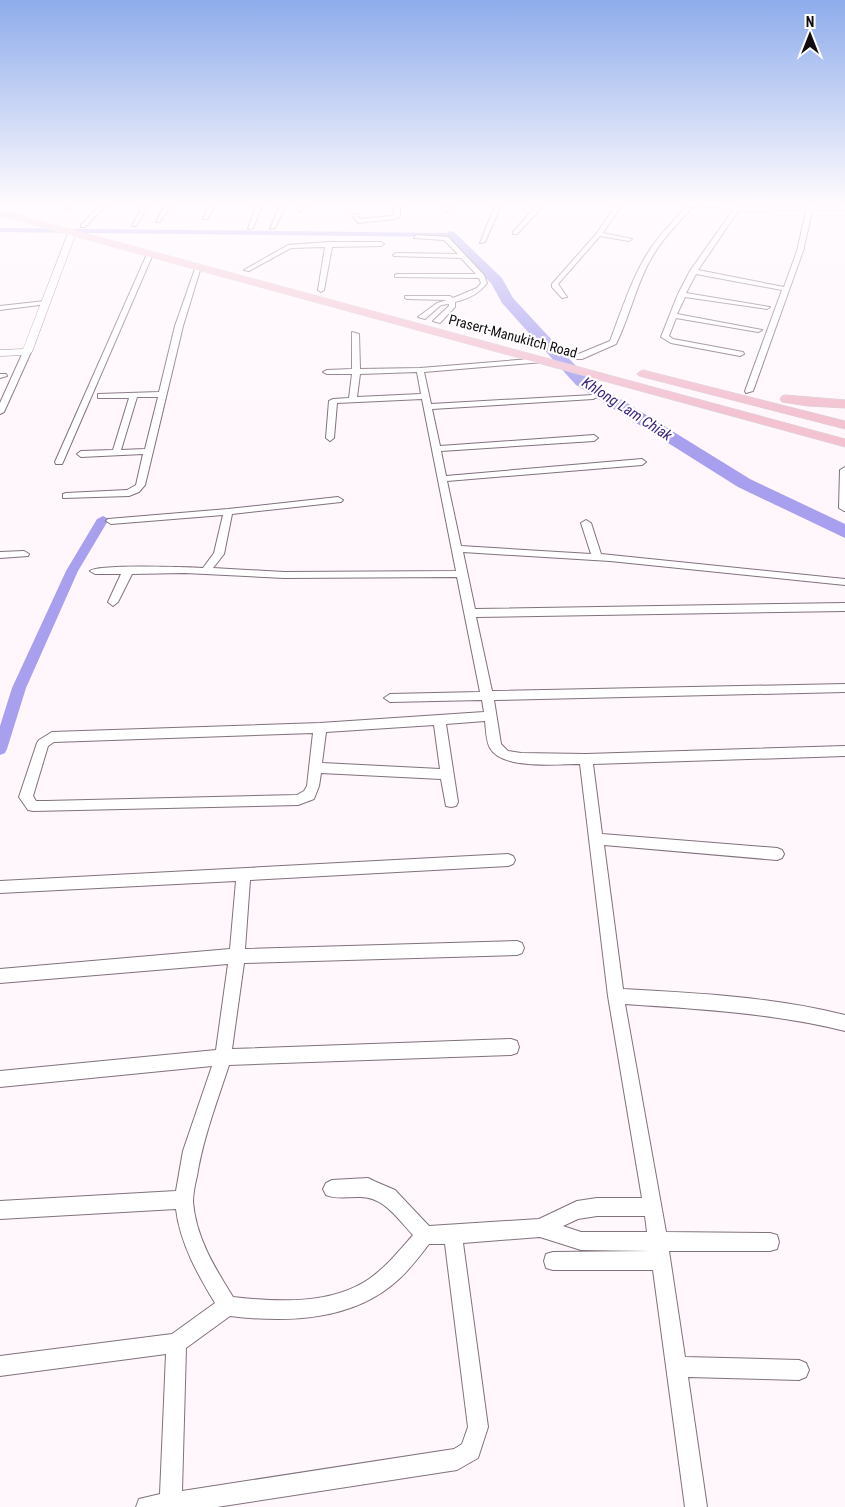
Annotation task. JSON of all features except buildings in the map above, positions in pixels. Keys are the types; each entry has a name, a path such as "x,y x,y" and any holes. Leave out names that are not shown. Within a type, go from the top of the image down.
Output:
{"main road":[{"name":"Prasert-Manukitch Road","path":"221,273 548,362 596,368 749,416 845,443"},
{"name":"Prasert-Manukitch Road","path":"260,273 441,322"},
{"name":"Prasert-Manukitch Road","path":"574,356 596,368"},
{"path":"632,370 684,377 808,402 845,404"},
{"path":"632,370 845,427"},
{"path":"749,416 781,422 845,427"},
{"path":"803,431 845,434"}],"street":[{"path":"0,412 27,352 57,273"},
{"path":"59,462 142,273"},
{"path":"66,496 128,493 136,490 140,485 179,326 196,273"},
{"path":"321,290 324,273"},
{"path":"422,317 439,304 463,298 479,289 484,283 479,273"},
{"path":"564,273 555,284 555,287 564,297"},
{"path":"574,356 613,342 629,299 642,273"},
{"path":"692,273 681,294 664,337 666,340 740,354"},
{"path":"701,273 786,288"},
{"path":"749,391 792,273"},
{"path":"397,276 482,276"},
{"path":"681,294 767,308"},
{"path":"407,297 463,298"},
{"path":"441,322 452,306 451,301"},
{"path":"0,308 46,303"},
{"path":"673,314 758,330"},
{"path":"352,400 356,371 355,334"},
{"path":"0,354 27,352"},
{"path":"327,372 420,370 548,362"},
{"path":"420,370 487,696 495,746 504,755 521,758 586,759 845,751"},
{"path":"102,396 163,394"},
{"path":"116,452 134,395"},
{"path":"330,438 332,402 425,396"},
{"path":"428,407 594,398"},
{"path":"436,449 594,438"},
{"path":"81,454 149,451"},
{"path":"442,479 642,462"},
{"path":"844,508 845,470"},
{"path":"111,520 228,512 338,500"},
{"path":"205,572 219,554 228,512"},
{"path":"586,523 597,557"},
{"path":"457,549 597,557 845,582"},
{"path":"0,555 24,554"},
{"path":"95,571 129,569 184,570 284,575 462,574"},
{"path":"113,602 129,569"},
{"path":"470,614 845,607"},
{"path":"390,698 845,688"},
{"path":"320,728 313,786 309,794 298,800 33,806 26,797 43,743 52,737 320,728 490,716"},
{"path":"439,720 451,802"},
{"path":"586,759 616,996 653,1207 696,1507"},
{"path":"315,768 447,774"},
{"path":"596,839 777,854"},
{"path":"0,887 508,860"},
{"path":"228,1306 207,1272 195,1246 186,1216 184,1200 192,1150 223,1057 238,956 244,874"},
{"path":"0,976 238,956 517,948"},
{"path":"616,996 750,1005 815,1015 845,1023"},
{"path":"0,1079 223,1057 511,1047"},
{"path":"332,1189 368,1188 389,1196 425,1235 453,1235 540,1228 577,1210 597,1207 653,1207"},
{"path":"0,1210 184,1200"},
{"path":"540,1228 581,1241 770,1242"},
{"path":"0,1366 176,1343 228,1306 250,1309 322,1308 356,1297 391,1274 425,1235"},
{"path":"147,1507 457,1460 471,1452 478,1427 453,1235"},
{"path":"553,1261 661,1261"},
{"path":"171,1503 176,1343"},
{"path":"677,1367 799,1370"}],"waterway":[{"name":"Khlong Lam Chiak","path":"489,273 497,281 507,300 582,382 744,483 845,532"},
{"path":"0,749 19,688 72,571 103,519"}]}
